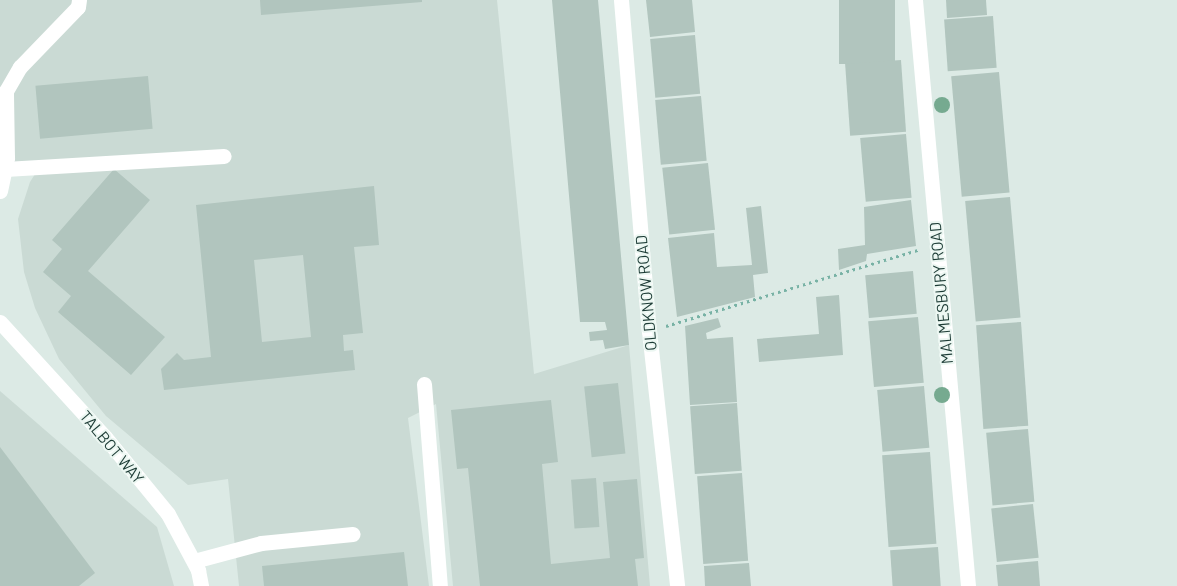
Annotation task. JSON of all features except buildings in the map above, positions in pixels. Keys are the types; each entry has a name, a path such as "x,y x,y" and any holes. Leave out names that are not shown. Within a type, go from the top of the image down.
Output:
{"street":[{"path":"0,191 5,169 8,104 6,91 20,67 78,7 79,0"},
{"name":"OLDKNOW ROAD","path":"621,0 649,331 677,586"},
{"name":"MALMESBURY ROAD","path":"915,0 968,586"},
{"path":"5,169 224,156"},
{"name":"TALBOT WAY","path":"0,322 162,506 194,561 201,586"},
{"path":"424,384 440,586"},
{"path":"194,561 261,544 353,534"}],"path":[{"path":"649,331 936,244"}],"shaded area":[{"path":"0,0 497,0 534,374 629,345 650,586 453,586 436,404 408,418 429,586 239,586 228,479 188,485 106,416 59,359 35,308 24,272 18,219 30,182 44,160 0,167"},
{"path":"0,391 157,527 174,586 0,586"}]}
